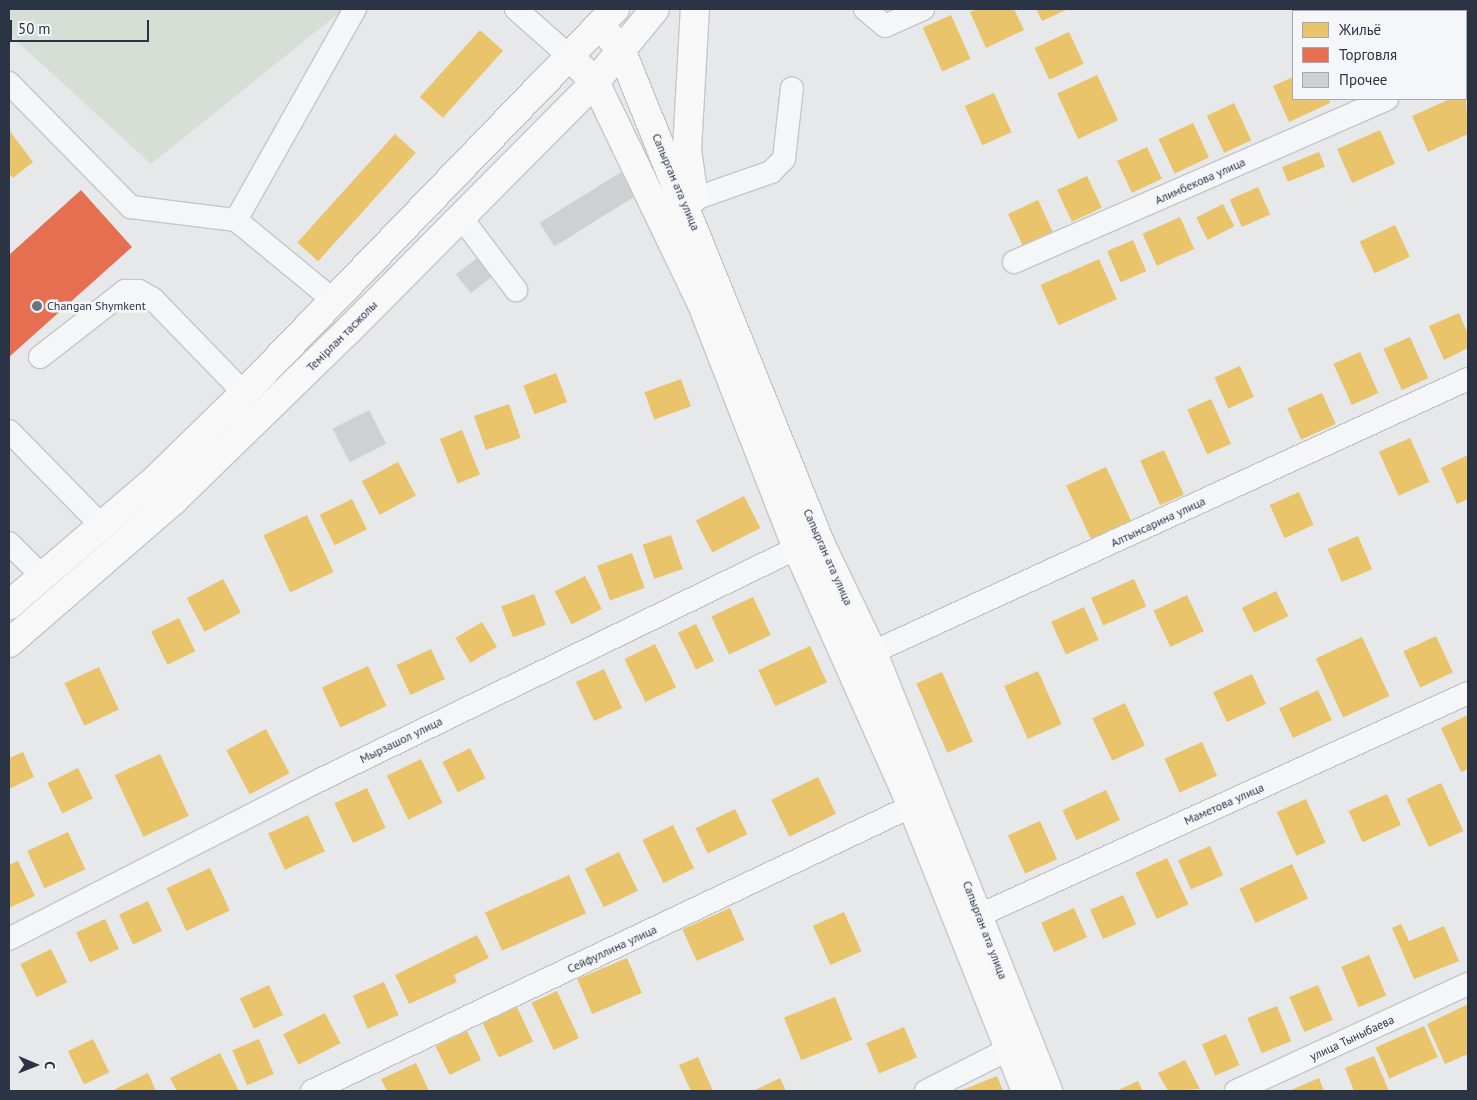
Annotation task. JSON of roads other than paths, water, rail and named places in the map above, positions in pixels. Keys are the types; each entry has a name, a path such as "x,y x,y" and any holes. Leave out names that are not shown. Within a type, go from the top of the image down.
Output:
{"main road":[{"name":"Темірлан тасжолы","path":"9,643 174,500 595,82 622,52 655,9"},
{"path":"695,9 686,150 699,239"},
{"path":"9,605 102,526 244,393 336,302 608,17"},
{"name":"Сапырган ата улица","path":"608,17 699,239 820,545 873,653 980,915 1048,1091"},
{"name":"Сапырган ата улица","path":"570,57 595,82 701,302 797,548 912,806 1026,1091"}],"street":[{"path":"236,220 355,9"},
{"path":"516,9 570,57"},
{"path":"865,9 885,26 923,9"},
{"path":"9,83 131,207 236,220 336,302"},
{"path":"694,199 771,172 784,158 792,88"},
{"name":"Алимбекова улица","path":"1014,262 1384,100"},
{"path":"460,216 516,290"},
{"path":"40,357 125,291 139,291 153,299 244,393"},
{"name":"Алтынсарина улица","path":"848,663 1468,379"},
{"path":"9,431 102,526"},
{"path":"9,543 42,576"},
{"name":"Мырзашол улица","path":"9,939 320,780 797,548"},
{"name":"Маметова улица","path":"980,915 1468,693"},
{"name":"Сейфуллина улица","path":"312,1091 912,806"},
{"name":"улица Тыныбаева","path":"1236,1091 1468,984"},
{"path":"926,1091 1009,1049"}],"place":[{"name":"Changan Shymkent","path":"37,306"}]}
